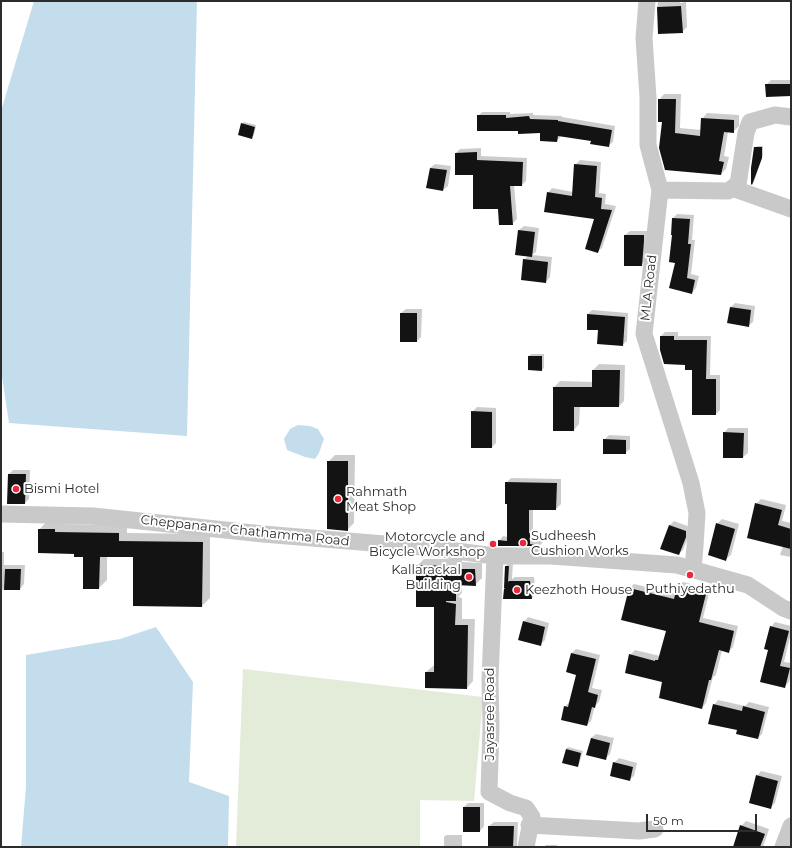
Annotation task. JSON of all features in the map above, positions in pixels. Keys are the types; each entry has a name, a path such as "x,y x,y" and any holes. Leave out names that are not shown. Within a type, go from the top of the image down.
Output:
{"street":[{"name":"MLA Road","path":"647,1 644,38 648,97 648,145 660,190 644,334 691,483 697,513 693,569"},
{"path":"660,190 728,191 738,184 746,133 750,122 775,115 791,117"},
{"path":"732,188 791,209"},
{"name":"Cheppanam- Chathamma Road","path":"1,514 93,516 262,534 433,548 495,556 551,556 677,565 748,585 783,608 791,611"},
{"name":"Jayasree Road","path":"495,556 490,679 490,792 510,803 526,808 532,817 529,825 526,847"},
{"path":"529,825 639,831 655,829"},
{"path":"783,847 791,826"}],"green space":[{"path":"243,669 483,697 474,801 420,800 420,847 236,847"}],"water":[{"path":"34,1 197,1 187,436 9,423 1,370 1,111"},
{"path":"298,425 310,426 318,429 324,439 315,459 287,450 284,439 290,429"},
{"path":"156,627 193,682 189,782 229,796 228,847 21,847 26,786 26,655 120,639"}],"building":[{"path":"681,6 683,33 658,34 657,7"},
{"path":"765,84 791,84 791,96 766,97"},
{"path":"658,99 676,99 675,133 700,136 701,118 734,120 734,133 724,132 719,161 724,162 721,175 665,170 659,148 662,122 658,122"},
{"path":"477,115 506,115 506,118 529,116 530,119 558,120 612,130 609,147 590,144 591,141 558,136 557,142 540,141 540,133 518,134 518,131 477,131"},
{"path":"241,123 255,127 252,139 238,135"},
{"path":"754,147 762,147 762,158 752,185 751,168"},
{"path":"477,152 477,160 523,162 522,186 510,186 513,225 499,225 498,209 473,209 473,175 455,175 455,153"},
{"path":"574,164 597,166 595,197 602,198 601,209 612,210 598,253 585,249 594,219 544,212 547,192 572,196"},
{"path":"430,168 447,170 443,191 426,188"},
{"path":"672,218 690,219 688,244 691,244 687,278 695,280 692,294 669,288 675,263 669,262"},
{"path":"518,230 535,232 532,257 515,255"},
{"path":"624,235 644,235 642,266 624,266"},
{"path":"523,259 548,262 546,283 521,280"},
{"path":"730,307 751,310 749,327 727,323"},
{"path":"400,313 417,313 417,342 400,342"},
{"path":"587,314 625,317 623,346 597,344 598,330 587,330"},
{"path":"660,336 674,336 674,340 707,340 706,379 716,379 716,415 692,415 692,370 685,370 685,365 664,364 660,350"},
{"path":"528,356 542,356 542,371 528,370"},
{"path":"592,370 620,370 619,407 574,407 574,431 553,431 553,387 592,387"},
{"path":"471,411 492,412 492,448 471,448"},
{"path":"723,432 744,433 743,458 723,458"},
{"path":"603,439 626,440 626,454 603,454"},
{"name":"Rahmath Meat Shop","path":"327,461 348,461 348,531 327,529"},
{"name":"Bismi Hotel","path":"8,474 26,474 25,504 7,504"},
{"path":"505,482 557,483 556,510 529,510 530,544 540,546 498,546 498,540 507,541 507,504 505,504"},
{"path":"755,503 782,510 778,525 791,529 791,549 747,538"},
{"path":"716,523 735,529 726,561 708,555"},
{"path":"669,525 686,531 686,537 679,555 660,549"},
{"path":"38,529 55,529 55,532 119,533 119,541 203,542 202,607 133,606 133,557 100,557 99,589 83,589 83,557 74,557 74,554 38,553"},
{"path":"416,565 456,566 456,569 475,569 476,586 456,585 456,601 446,601 456,604 455,625 468,625 467,689 425,688 425,672 434,672 434,607 416,607"},
{"name":"Keezhoth House","path":"505,566 509,566 508,582 530,581 532,599 503,599 505,588"},
{"path":"5,569 21,569 20,590 4,590"},
{"path":"677,587 706,594 699,622 734,631 729,653 719,650 711,680 709,680 702,709 659,698 662,682 625,673 629,654 655,661 658,660 666,631 621,620 629,588 674,599"},
{"path":"523,621 545,627 541,646 518,640"},
{"path":"770,626 789,631 780,666 790,668 785,688 760,682 768,650 764,649"},
{"path":"571,653 596,659 588,692 598,695 595,708 592,707 587,726 561,720 564,706 568,707 576,675 566,672"},
{"path":"713,704 742,711 743,706 765,712 758,739 736,734 737,730 708,724"},
{"path":"591,738 610,743 606,760 586,755"},
{"path":"566,749 581,753 578,767 562,763"},
{"path":"613,762 633,767 630,781 610,776"},
{"path":"756,775 778,781 771,809 749,803"},
{"path":"463,807 480,807 480,832 463,832"},
{"path":"740,825 765,834 760,847 733,847"},
{"path":"488,826 514,826 513,847 488,847"}],"place":[{"name":"Bismi Hotel","path":"16,489"},
{"name":"Rahmath Meat Shop","path":"338,499"},
{"name":"Sudheesh Cushion Works","path":"523,543"},
{"name":"Motorcycle and Bicycle Workshop","path":"493,544"},
{"name":"Puthiyedathu","path":"690,575"},
{"name":"Kallarackal Building","path":"469,577"},
{"name":"Keezhoth House","path":"517,590"}]}
